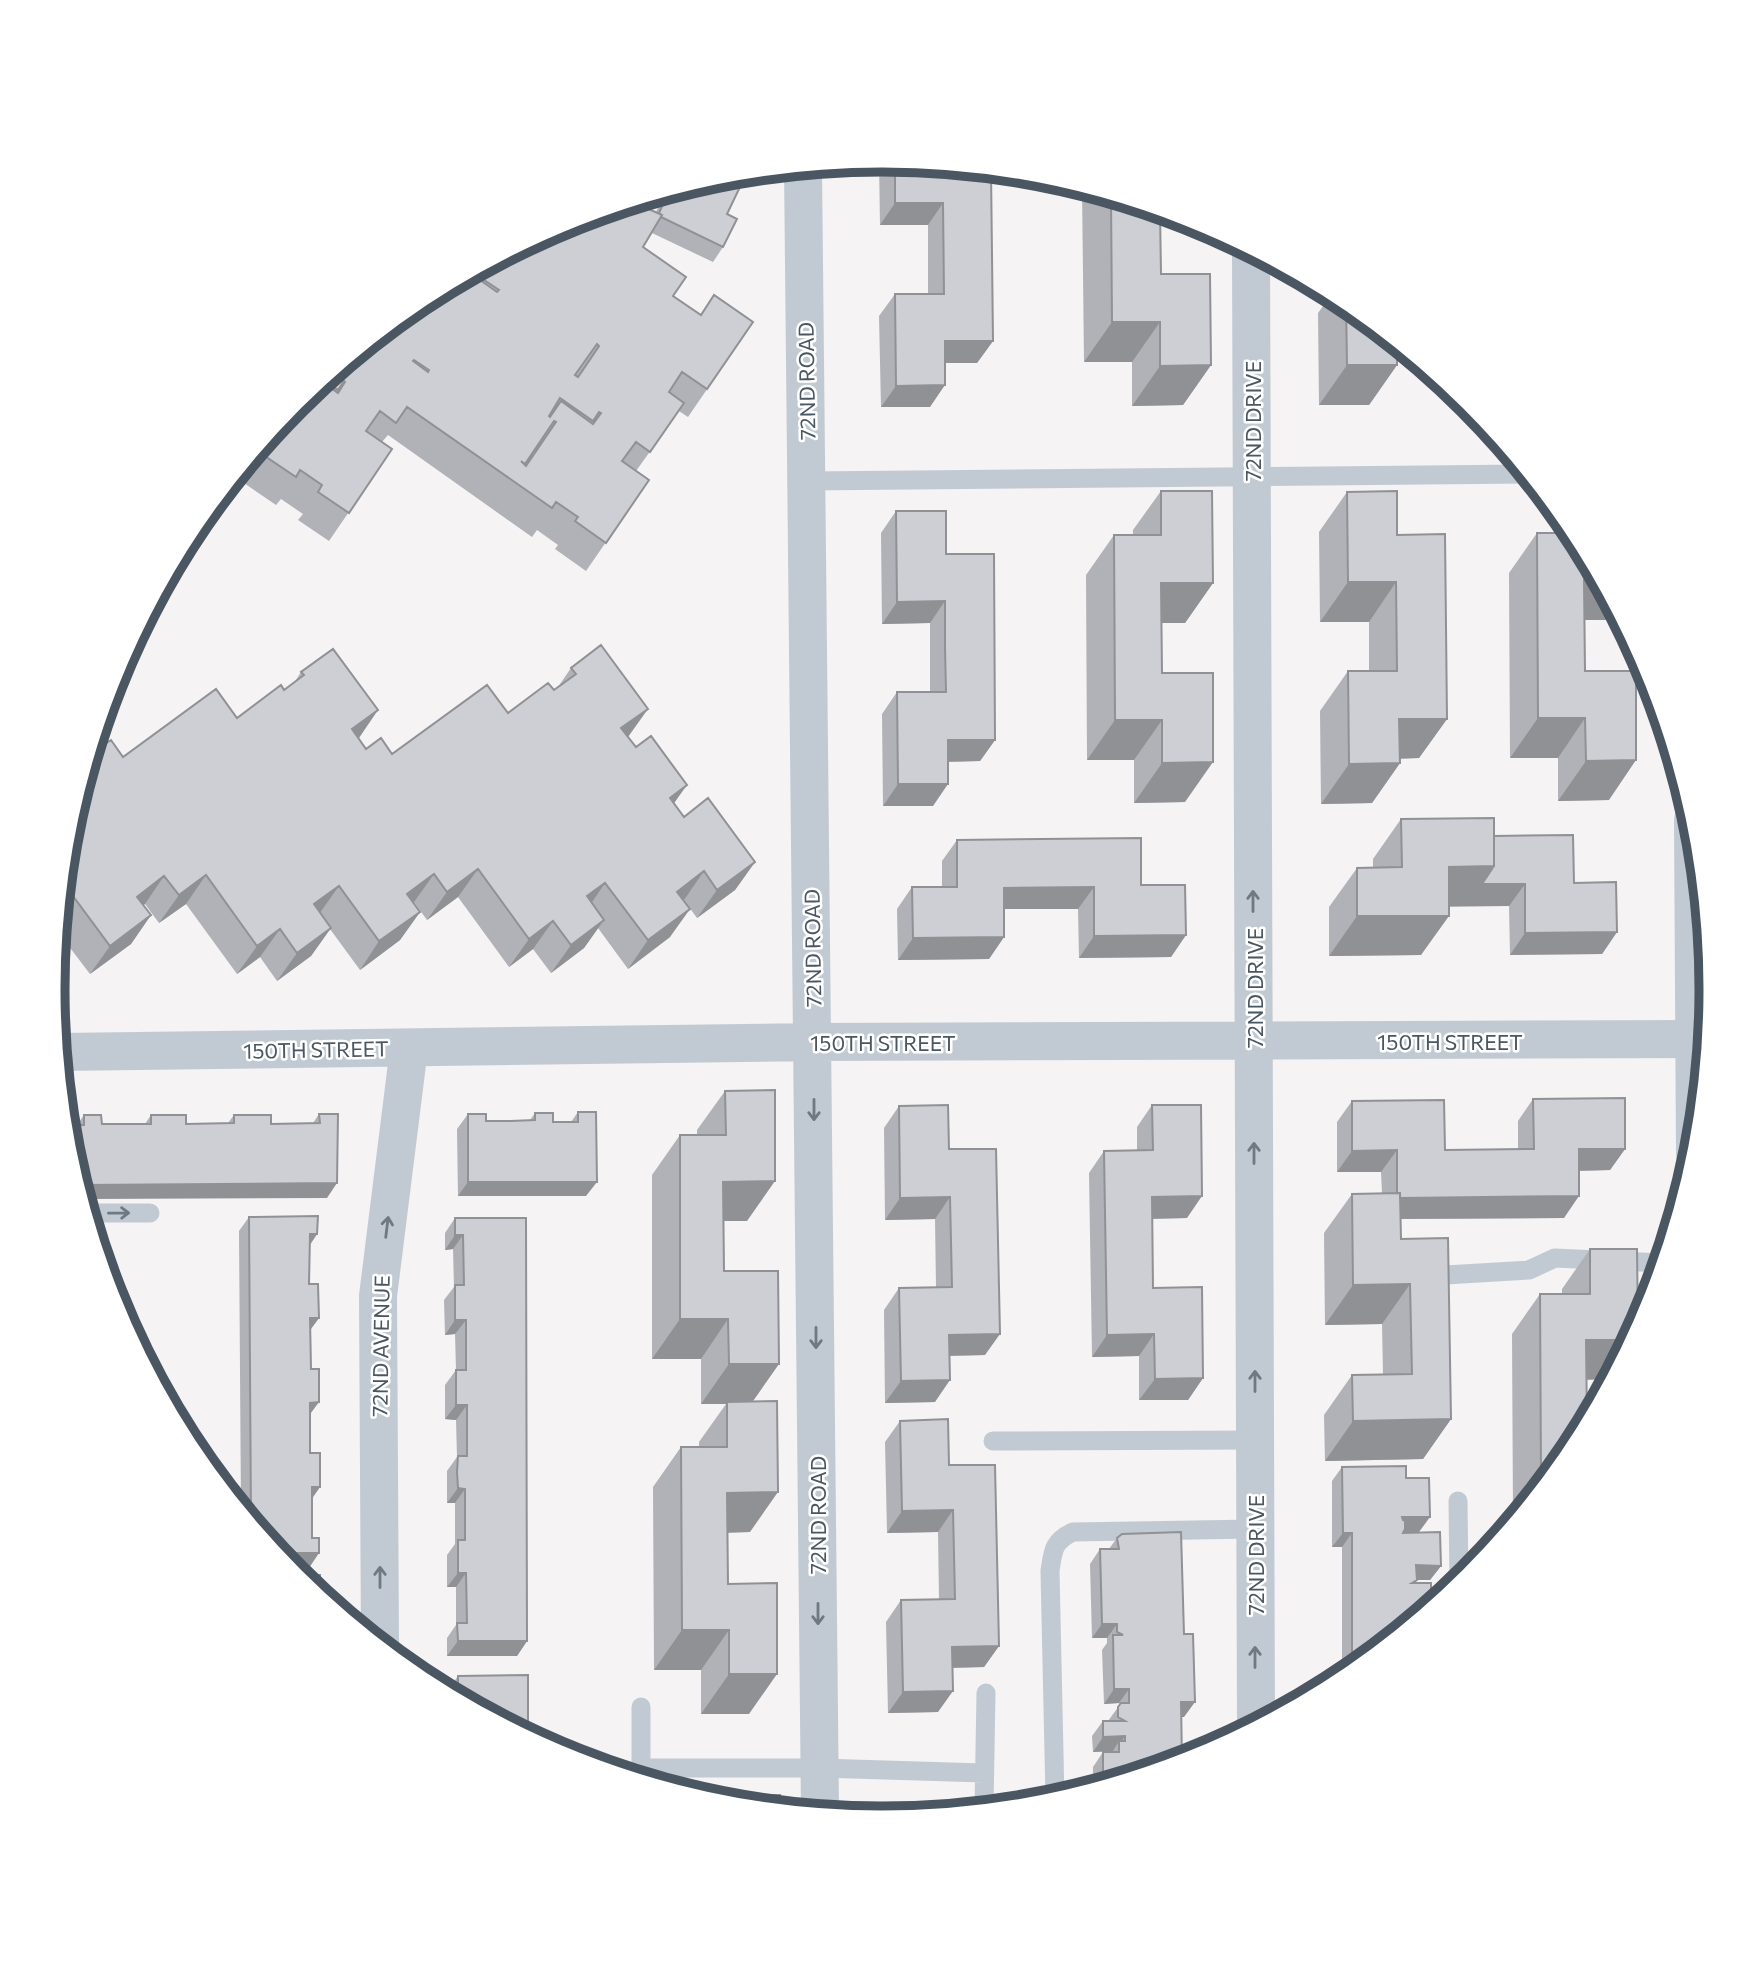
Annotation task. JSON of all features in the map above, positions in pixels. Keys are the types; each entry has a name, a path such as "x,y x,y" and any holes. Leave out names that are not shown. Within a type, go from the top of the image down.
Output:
{"street":[{"name":"72ND ROAD","path":"803,176 820,1804"},
{"name":"72ND DRIVE","path":"1251,260 1256,1715"},
{"path":"1696,920 1699,1001"},
{"name":"150TH STREET","path":"67,1052 813,1042 1698,1039"},
{"name":"72ND AVENUE","path":"380,1634 378,1296 409,1048"}],"lane":[{"path":"807,481 1516,474"},
{"path":"97,1213 150,1213"},
{"path":"1445,1275 1529,1270 1555,1258 1652,1263"},
{"path":"993,1441 1255,1440"},
{"path":"1458,1501 1459,1568"},
{"path":"1055,1788 1050,1571 1054,1549 1060,1538 1073,1532 1255,1529"},
{"path":"984,1800 986,1693"},
{"path":"641,1769 642,1707"},
{"path":"652,1773 819,1768 985,1773"}],"building":[{"path":"895,172 935,173 991,179 993,341 945,341 945,385 896,386 895,294 944,294 943,203 895,203"},
{"path":"731,186 739,189 727,214 737,219 723,247 661,217 659,213 664,202 723,187"},
{"path":"1111,205 1160,221 1161,274 1210,274 1211,365 1160,366 1160,322 1112,322"},
{"path":"645,207 662,215 643,247 686,277 673,296 701,315 714,295 753,322 707,389 682,372 669,392 684,403 650,452 636,442 622,461 649,480 606,543 575,521 578,517 556,502 552,508 407,407 396,423 380,411 366,431 392,449 349,513 318,492 322,485 300,470 296,477 264,455 330,387 338,393 345,382 338,390 331,386 343,375 428,309 478,278 497,292 499,290 480,277 569,234","holes":["597,344 599,346 578,377 575,375","413,361 429,370 428,372","560,398 593,421 599,412 601,413 593,424 561,401 550,417","554,421 556,422 526,466 521,461 525,464"]},
{"path":"1346,316 1397,355 1397,365 1347,365"},
{"path":"1161,491 1212,491 1213,583 1161,583 1162,673 1213,673 1213,762 1162,763 1162,720 1115,720 1114,535 1161,535"},
{"path":"1397,491 1397,535 1445,534 1447,719 1399,719 1400,763 1349,764 1348,671 1397,671 1396,582 1348,582 1347,492"},
{"path":"896,511 946,511 946,554 994,554 995,740 948,740 948,784 898,784 897,692 946,692 945,601 897,602"},
{"path":"1537,533 1561,533 1590,580 1584,580 1585,671 1635,671 1636,674 1636,760 1586,761 1585,718 1538,718"},
{"path":"601,645 648,709 621,728 636,747 651,736 687,785 670,798 684,817 708,798 755,862 717,890 704,871 677,892 690,909 648,940 605,883 587,896 604,920 571,945 553,921 529,939 478,869 447,892 434,874 407,894 420,912 379,941 339,886 314,904 331,928 297,953 280,929 257,946 206,875 179,895 164,876 137,897 151,915 110,946 71,893 80,830 102,746 111,740 123,757 216,689 237,718 281,685 284,690 304,675 301,672 333,649 378,710 352,729 366,749 381,738 392,754 487,685 508,713 548,683 554,690 576,674 571,668"},
{"path":"1494,818 1494,866 1449,867 1449,916 1357,916 1357,868 1402,867 1401,819"},
{"path":"1573,835 1574,883 1616,882 1617,932 1525,933 1525,884 1482,884 1494,866 1494,836"},
{"path":"1141,838 1141,885 1185,885 1186,935 1094,936 1094,887 1004,888 1004,937 913,938 912,887 957,887 957,840"},
{"path":"775,1090 775,1181 723,1182 724,1271 778,1271 779,1364 729,1364 728,1319 680,1319 680,1135 726,1135 725,1091"},
{"path":"1625,1098 1625,1149 1579,1149 1579,1196 1400,1198 1400,1193 1397,1193 1397,1150 1352,1151 1352,1101 1444,1100 1445,1150 1534,1149 1533,1099"},
{"path":"948,1105 949,1149 996,1149 1000,1334 949,1335 950,1380 901,1381 899,1288 952,1287 950,1197 900,1198 899,1106"},
{"path":"1152,1105 1201,1105 1202,1196 1152,1197 1153,1288 1202,1287 1203,1378 1155,1379 1154,1334 1107,1335 1104,1151 1153,1150"},
{"path":"578,1112 596,1112 597,1182 468,1182 468,1114 486,1114 486,1121 511,1121 535,1120 535,1113 553,1113 553,1122 578,1122"},
{"path":"319,1114 338,1114 337,1183 89,1185 76,1125 84,1125 84,1115 101,1115 102,1124 151,1124 151,1115 186,1115 186,1124 234,1123 234,1115 271,1115 271,1124 320,1123"},
{"path":"1400,1193 1401,1239 1448,1238 1451,1419 1353,1421 1352,1375 1412,1374 1410,1284 1353,1285 1352,1194"},
{"path":"318,1216 317,1234 310,1234 309,1284 318,1284 319,1318 310,1318 311,1369 319,1369 319,1402 310,1403 310,1453 320,1453 320,1487 312,1487 312,1538 319,1538 319,1553 291,1553 251,1507 249,1217"},
{"path":"455,1218 526,1218 527,1641 458,1641 457,1623 467,1623 466,1573 458,1573 458,1540 465,1540 465,1489 458,1488 457,1472 458,1456 467,1456 467,1405 456,1405 456,1370 466,1370 466,1320 455,1320 455,1285 464,1285 463,1235 455,1235"},
{"path":"1590,1249 1637,1249 1637,1302 1620,1340 1586,1340 1587,1403 1541,1472 1540,1294 1590,1294"},
{"path":"777,1401 778,1492 727,1493 728,1584 777,1583 777,1674 729,1674 729,1630 682,1630 681,1447 727,1447 727,1402"},
{"path":"948,1419 949,1465 995,1465 999,1646 952,1647 953,1691 903,1692 901,1600 955,1599 953,1510 902,1511 900,1421"},
{"path":"1406,1466 1406,1478 1429,1478 1430,1517 1402,1517 1405,1521 1403,1533 1440,1532 1441,1566 1416,1565 1417,1580 1412,1583 1431,1583 1431,1594 1352,1657 1352,1533 1343,1533 1342,1467"},
{"path":"1181,1532 1184,1634 1193,1634 1195,1702 1181,1702 1182,1749 1103,1775 1103,1752 1119,1752 1119,1741 1125,1741 1125,1736 1103,1737 1103,1721 1125,1721 1118,1717 1118,1707 1121,1703 1129,1703 1129,1689 1114,1689 1113,1635 1123,1635 1117,1632 1117,1624 1102,1624 1100,1549 1119,1549 1117,1538 1122,1534"},
{"path":"528,1675 528,1725 458,1688 458,1676"},
{"path":"780,1795 780,1800 775,1799 753,1796"}]}
